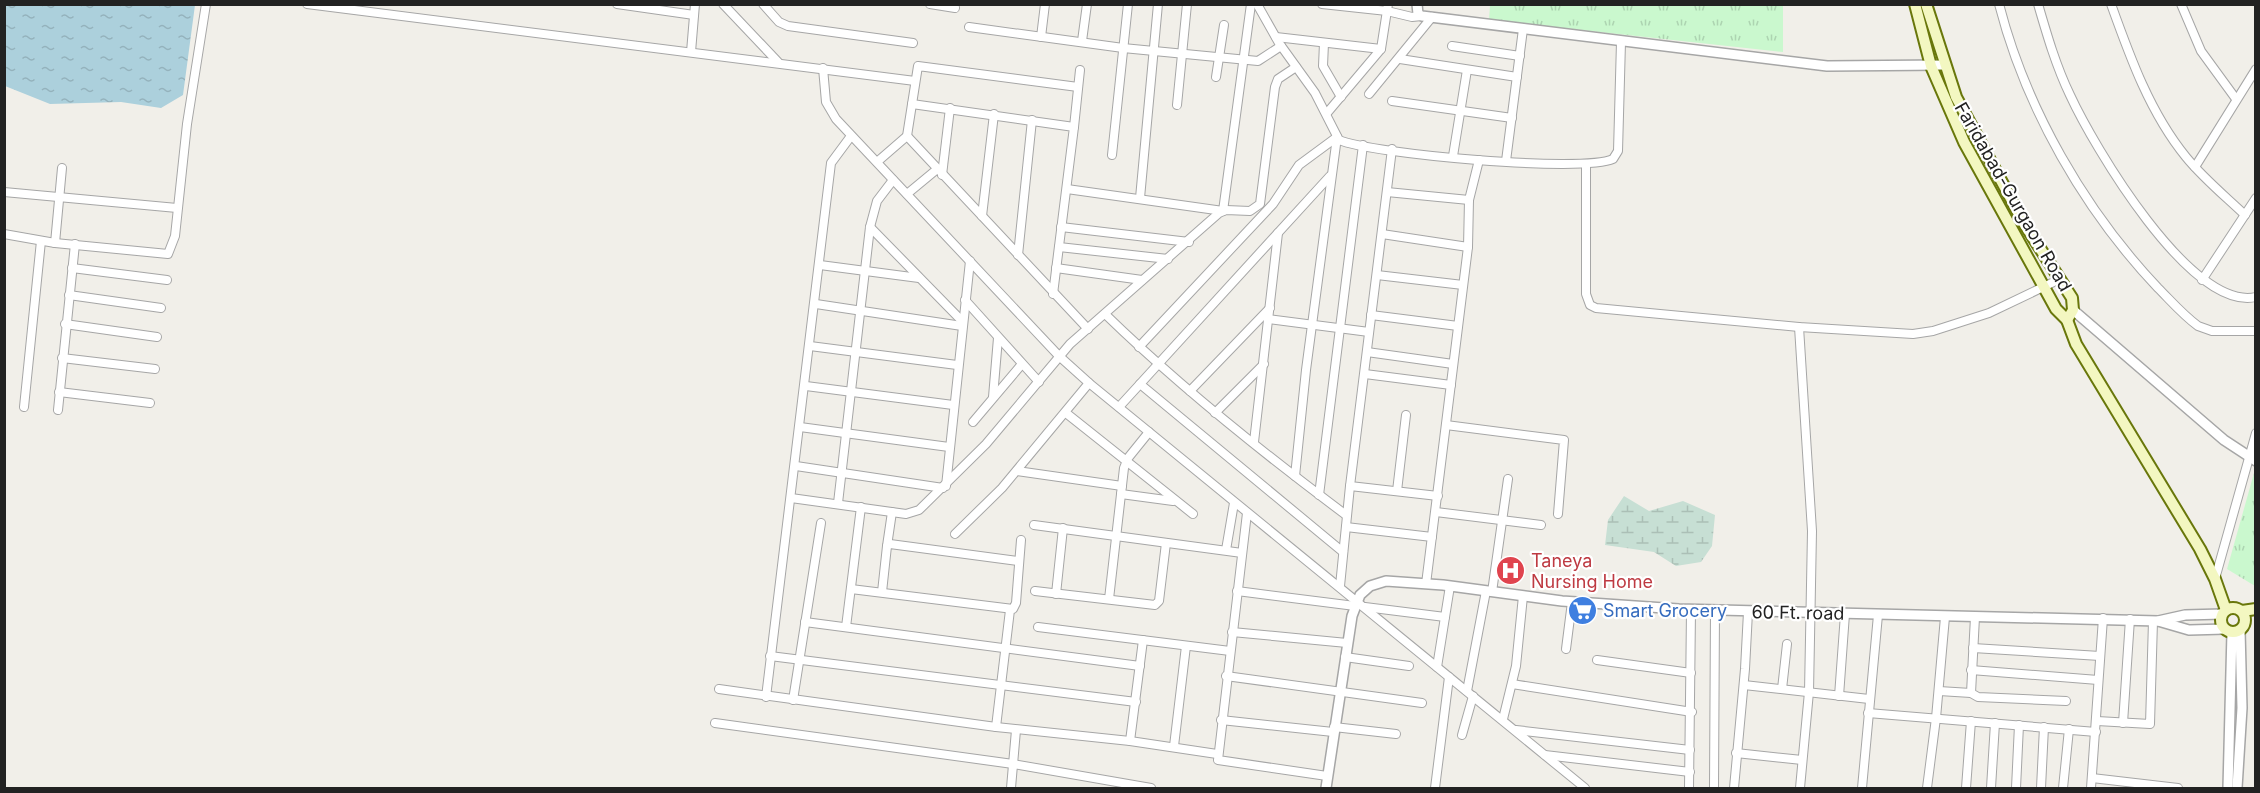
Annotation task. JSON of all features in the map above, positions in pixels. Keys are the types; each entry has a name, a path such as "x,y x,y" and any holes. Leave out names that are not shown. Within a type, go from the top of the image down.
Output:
{"main road":[{"name":"Faridabad-Gurgaon Road","path":"1915,4 1931,66 1964,142 2056,309 2067,321 2076,344 2215,579 2224,612 2222,624 2239,628"},
{"name":"Faridabad-Gurgaon Road","path":"1926,4 1956,97 1987,157 2072,298 2073,310 2067,321"},
{"path":"2224,612 2234,607 2242,611 2245,616 2239,628"},
{"path":"2242,611 2256,609"}],"street":[{"path":"4,234 56,243 168,254 175,236 206,4"},
{"path":"307,4 389,9 915,81"},
{"path":"617,4 694,15"},
{"path":"691,52 695,4"},
{"path":"723,4 778,62"},
{"path":"763,4 779,22 788,26 913,43"},
{"path":"930,4 955,8"},
{"path":"1041,37 1045,4"},
{"path":"1082,41 1087,4"},
{"path":"1112,155 1128,4"},
{"path":"1140,198 1158,4"},
{"path":"1177,105 1187,4"},
{"path":"791,498 915,513 986,444 1059,356 1223,210 1251,4"},
{"path":"1257,4 1281,46 1326,113 1337,137 1343,141 1363,145 1479,160 1586,164 1608,162 1613,159 1618,151 1621,42"},
{"path":"1322,4 1387,8 1408,17 1422,16 1827,66 1944,65"},
{"path":"1417,4 1418,14 1422,16"},
{"path":"1999,4 2008,38 2036,105 2085,199 2116,242 2198,326 2212,331 2256,331"},
{"path":"2038,4 2059,71 2104,156 2163,241 2202,280 2235,298 2255,297"},
{"path":"2111,4 2146,92 2172,138 2195,167 2245,215"},
{"path":"2181,4 2201,51 2236,99"},
{"path":"1326,113 1381,49 1387,8"},
{"path":"1369,94 1432,18"},
{"path":"1216,77 1224,25"},
{"path":"969,27 1123,48 1244,59 1264,60 1281,46"},
{"path":"1506,161 1523,28"},
{"path":"1276,37 1381,49"},
{"path":"1324,43 1323,66 1341,97"},
{"path":"1452,46 1520,57"},
{"path":"1400,59 1517,77"},
{"path":"877,162 907,136 916,67 920,65 1078,87"},
{"path":"1067,189 1223,210 1250,211 1261,201 1275,87 1278,79 1296,67"},
{"path":"823,68 826,102 836,119 1059,356 1234,503 1340,586 1358,605 1503,719 1585,789"},
{"path":"2195,167 2256,69"},
{"path":"1053,294 1080,70"},
{"path":"1453,156 1467,70"},
{"path":"1392,102 1512,118"},
{"path":"912,104 1074,127"},
{"path":"907,194 939,173 950,108"},
{"path":"982,216 994,114"},
{"path":"1018,255 1032,120"},
{"path":"766,697 816,304 831,164 851,136"},
{"path":"907,136 939,173 1088,329"},
{"path":"1295,476 1312,324 1337,137"},
{"path":"1139,347 1273,204 1299,165 1337,137"},
{"path":"1319,495 1363,145"},
{"path":"1340,586 1350,486 1392,149"},
{"path":"1426,584 1468,246 1469,200 1479,160"},
{"path":"1586,164 1586,294 1590,305 1596,308 1799,327 1923,333 1989,313 2060,279"},
{"path":"56,243 62,168"},
{"path":"1119,407 1331,175"},
{"path":"838,503 853,392 870,227 877,201 893,180"},
{"path":"4,192 177,208"},
{"path":"1387,192 1469,200"},
{"path":"2202,280 2256,198"},
{"path":"1061,226 1189,242"},
{"path":"870,227 962,324"},
{"path":"1254,442 1278,233"},
{"path":"1382,234 1468,246"},
{"path":"24,407 41,241"},
{"path":"57,410 75,244"},
{"path":"1059,247 1168,259"},
{"path":"944,487 970,261"},
{"path":"820,265 919,278"},
{"path":"72,268 167,280"},
{"path":"1056,268 1142,280"},
{"path":"1377,275 1462,285"},
{"path":"69,295 161,308"},
{"path":"965,300 1038,382"},
{"path":"816,304 962,324"},
{"path":"1190,391 1270,308"},
{"path":"2073,310 2175,400 2251,459"},
{"path":"1105,314 1157,364 1215,413 1347,516"},
{"path":"1371,315 1458,326"},
{"path":"1269,318 1369,332"},
{"path":"65,324 157,337"},
{"path":"1799,327 1812,520 1809,692 1800,789"},
{"path":"993,399 998,338"},
{"path":"810,346 957,365"},
{"path":"1367,351 1453,364"},
{"path":"62,358 155,369"},
{"path":"973,423 1022,364"},
{"path":"1215,413 1263,364"},
{"path":"1365,374 1451,385"},
{"path":"955,534 1017,471 1089,383"},
{"path":"1140,384 1343,552"},
{"path":"806,386 953,405"},
{"path":"59,392 150,403"},
{"path":"1066,413 1193,514"},
{"path":"1397,491 1406,415"},
{"path":"1446,425 1564,440 1558,514"},
{"path":"800,427 949,447"},
{"path":"1109,599 1125,462 1149,432"},
{"path":"2215,579 2251,459 2256,433"},
{"path":"796,466 944,487"},
{"path":"1017,471 1174,501"},
{"path":"1462,735 1508,479"},
{"path":"1350,486 1438,496"},
{"path":"1226,550 1234,503"},
{"path":"846,627 861,507"},
{"path":"882,592 892,512"},
{"path":"1436,512 1541,525"},
{"path":"1247,513 1217,753 1218,760 1225,763 1327,776"},
{"path":"793,700 821,523"},
{"path":"1034,525 1242,553"},
{"path":"1346,527 1432,537"},
{"path":"1056,594 1063,528"},
{"path":"851,589 1010,610 1015,607 1016,603 1021,540"},
{"path":"1035,591 1158,604 1166,543"},
{"path":"887,546 896,544 1018,561"},
{"name":"60 Ft. road","path":"1358,605 1365,589 1379,582 1450,586 1572,602 1691,610 2155,621 2184,615 2224,612"},
{"path":"1437,667 1450,586"},
{"path":"1237,591 1445,617"},
{"path":"1503,719 1512,684 1523,596"},
{"path":"1566,649 1572,602"},
{"path":"1326,789 1347,644 1358,605"},
{"path":"996,728 1010,610"},
{"path":"1689,789 1692,712 1691,610"},
{"path":"1714,789 1715,610"},
{"path":"1734,789 1748,612"},
{"path":"1839,696 1845,614"},
{"path":"1862,789 1878,615"},
{"path":"1927,789 1945,617"},
{"path":"1971,693 1975,617"},
{"path":"2091,789 2103,618"},
{"path":"2123,723 2130,619"},
{"path":"2097,721 2148,725 2151,722 2155,621 2189,630 2239,628"},
{"path":"805,622 1140,666"},
{"path":"1038,627 1230,651"},
{"path":"2228,789 2239,628"},
{"path":"2237,789 2242,708 2239,628"},
{"path":"1232,632 1347,644"},
{"path":"1130,741 1143,640"},
{"path":"1782,689 1787,644"},
{"path":"1174,746 1186,646"},
{"path":"1973,648 2100,656"},
{"path":"770,656 1000,687 1136,702"},
{"path":"1345,657 1409,666"},
{"path":"1597,660 1691,673"},
{"path":"1971,670 2098,680"},
{"path":"1227,676 1422,703"},
{"path":"1435,789 1449,677"},
{"path":"1512,684 1692,712"},
{"path":"1744,685 1869,699"},
{"path":"719,689 996,728 1130,741 1217,753"},
{"path":"1939,691 1971,693 1977,697 2066,701"},
{"path":"1868,713 2096,732"},
{"path":"1221,720 1396,734"},
{"path":"1966,789 1971,721"},
{"path":"715,723 1012,764 1151,789"},
{"path":"1991,789 1995,723"},
{"path":"2016,789 2019,725"},
{"path":"2040,789 2044,727"},
{"path":"2063,789 2069,729"},
{"path":"1011,789 1016,730"},
{"path":"1515,730 1690,750"},
{"path":"1736,753 1802,760"},
{"path":"1544,755 1690,771"},
{"path":"2092,778 2178,789"}],"green space":[{"path":"1490,5 1783,5 1783,52 1489,20"},
{"path":"2254,473 2256,474 2255,586 2227,569"},
{"path":"1624,496 1649,511 1683,501 1715,515 1712,546 1701,562 1676,566 1654,552 1605,545 1608,520"}],"water":[{"path":"4,5 195,5 183,95 161,108 121,102 50,104 5,86"}],"place":[{"name":"Taneya Nursing Home","path":"1510,571"},
{"name":"Smart Grocery","path":"1582,611"}]}
